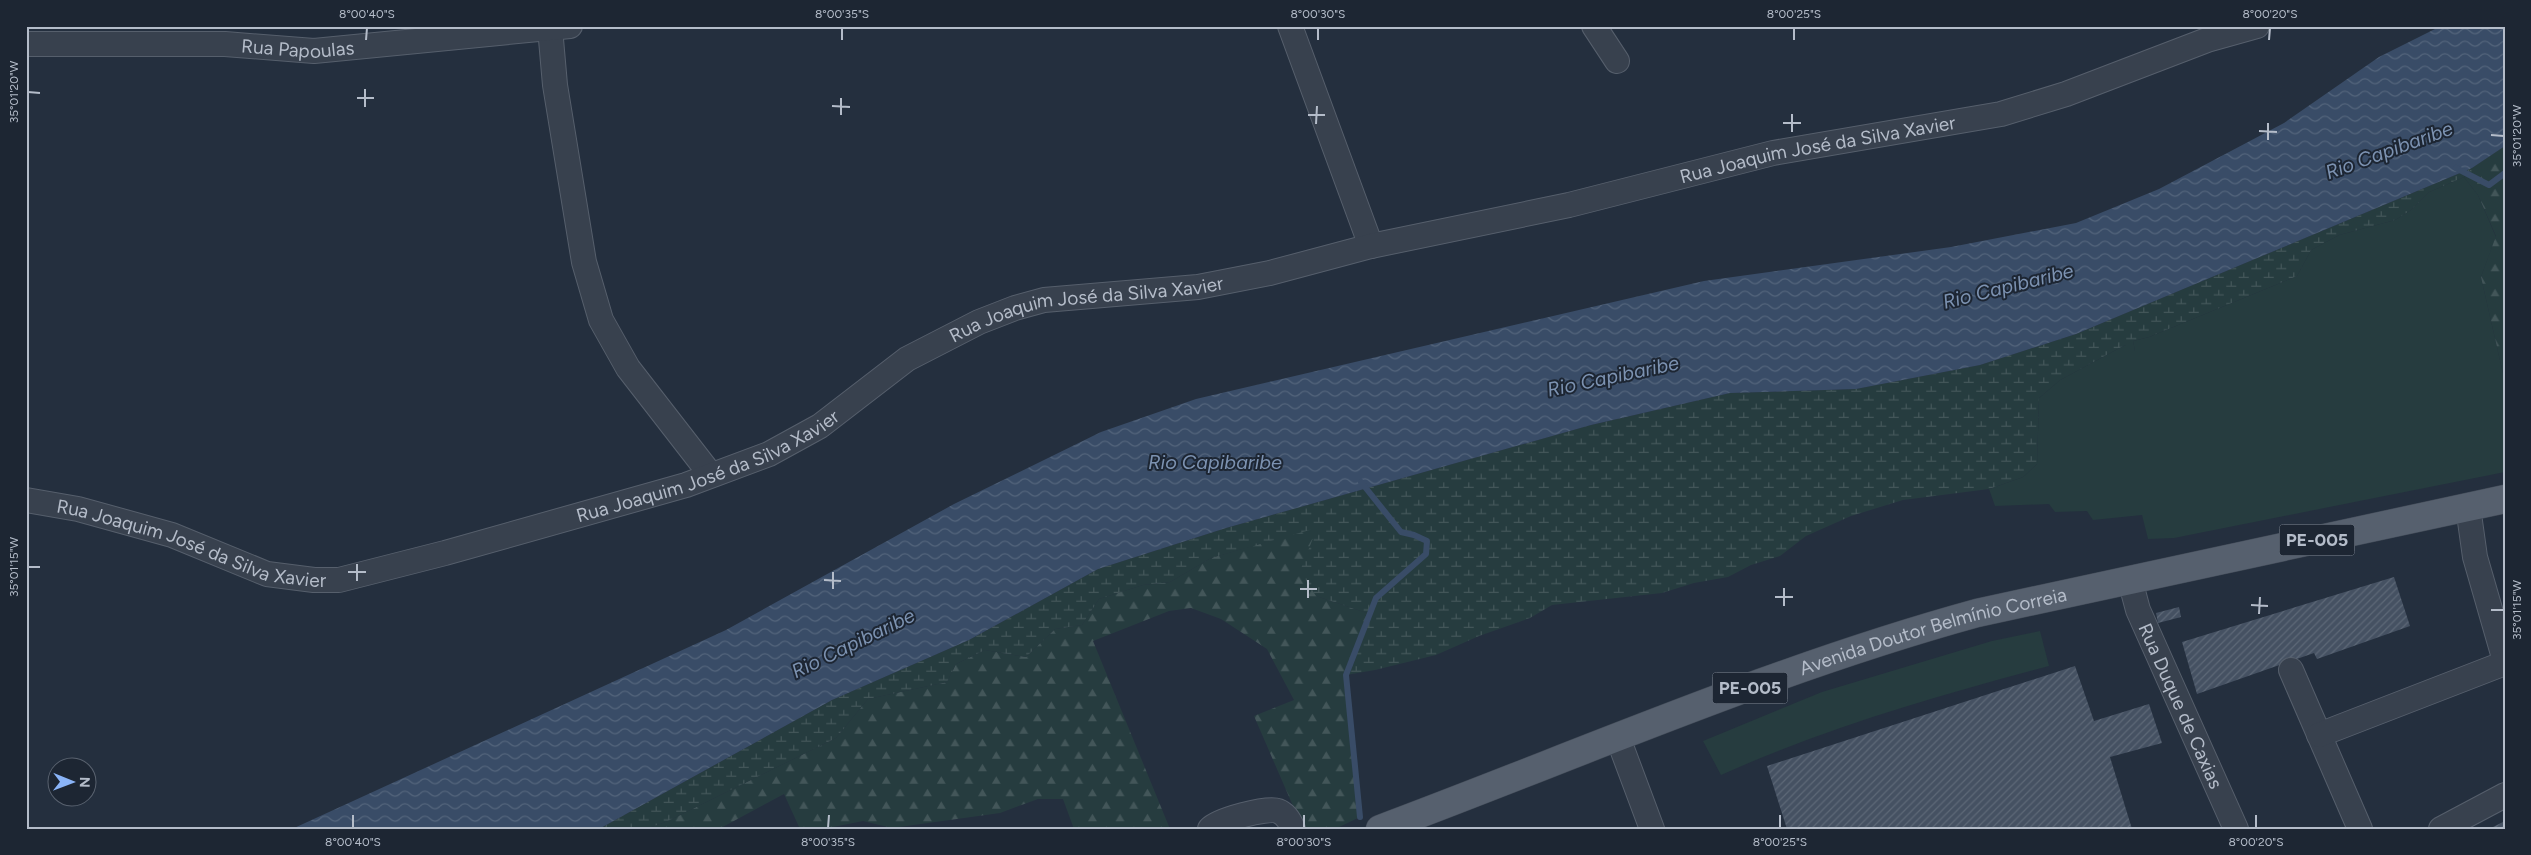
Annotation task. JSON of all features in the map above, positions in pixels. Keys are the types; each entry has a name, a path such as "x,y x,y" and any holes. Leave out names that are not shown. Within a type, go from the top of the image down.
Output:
{"main road":[{"name":"Avenida Doutor Belmínio Correia","path":"1380,829 1853,650 1916,630 1977,613 2505,499"}],"street":[{"path":"1290,26 1371,246"},
{"path":"1594,26 1617,61"},
{"name":"Rua Joaquim José da Silva Xavier","path":"26,500 78,509 172,535 267,574 314,580 340,580 445,554 676,488 769,454 796,442 844,408 907,359 979,322 1015,308 1044,300 1198,287 1270,273 1371,246 1569,205 1773,153 2002,114 2066,94 2207,40 2257,26"},
{"path":"560,27 555,85 584,262 601,320 628,368 711,475"},
{"name":"Rua Papoulas","path":"26,44 225,44 314,51 560,27"},
{"path":"2319,735 2505,662 2475,557 2468,507"},
{"name":"Rua Duque de Caxias","path":"2130,580 2138,610 2236,829"},
{"path":"2290,670 2360,829"},
{"path":"1618,738 1652,829"},
{"path":"2441,829 2505,795"},
{"path":"1210,829 1225,821 1263,810 1276,810 1285,815 1293,829"}],"green space":[{"path":"2505,146 2505,382 2481,277 2496,236 2478,195 2464,177 2472,168"},
{"path":"2472,168 2464,177 2429,192 2411,210 2395,220 2339,235 2311,250 2297,276 2149,337 2133,341 2135,351 2129,350 2125,345 2060,380 2039,398 2037,464 2023,477 1989,489 1903,500 1851,516 1806,536 1780,556 1751,565 1728,577 1694,583 1662,593 1552,605 1530,618 1479,636 1436,655 1346,675 1370,614 1316,596 1300,571 1317,528 1211,558 1170,582 1143,585 1099,599 1082,625 1055,629 1026,657 985,650 956,664 947,682 868,699 836,738 668,821 646,829 599,829 832,700 969,640 1098,569 1226,528 1591,425 1730,393 1856,389 1980,365 2076,334"},
{"path":"2464,177 2478,195 2496,237 2481,277 2505,382 2505,472 2174,538 2148,539 2142,515 2093,520 2087,511 2055,512 2049,504 1995,506 1989,489 2023,477 2037,464 2039,398 2060,380 2125,345 2135,351 2133,341 2149,337 2297,276 2311,250 2339,235 2395,220 2411,210 2429,192"},
{"path":"1317,527 1316,596 1370,614 1346,675 1360,817 1335,829 1303,829 1254,716 1294,700 1267,649 1221,619 1191,608 1169,611 1093,641 1170,829 1074,829 1063,799 1038,799 1000,813 892,828 863,821 823,829 800,829 784,794 719,829 646,829 668,821 836,738 868,699 947,682 956,664 985,650 1026,657 1055,629 1082,625 1099,599 1143,585 1170,582 1211,558"},
{"path":"2040,631 2049,666 1965,689 1842,727 1721,775 1703,741 1822,692 1992,641"}],"water":[{"name":"Rio Capibaribe","path":"2441,26 2505,26 2505,146 2472,168 2076,334 1980,365 1856,389 1730,393 1591,425 1226,528 1098,569 969,640 832,700 599,829 292,829 726,630 954,504 1101,432 1196,399 1704,281 1951,247 2076,223 2159,189 2284,123 2379,57"}],"building":[{"path":"2394,577 2410,626 2317,659 2314,653 2197,694 2182,642"},
{"path":"2179,607 2181,617 2158,623 2156,613"},
{"path":"2075,666 2094,721 2149,704 2162,743 2110,757 2132,829 1787,829 1767,766"},
{"path":"2505,821 2505,829 2489,829"}],"waterway":[{"path":"2456,168 2489,185 2505,173"},
{"path":"1360,817 1346,675 1376,598 1426,554 1427,541 1401,532 1361,482"}]}
